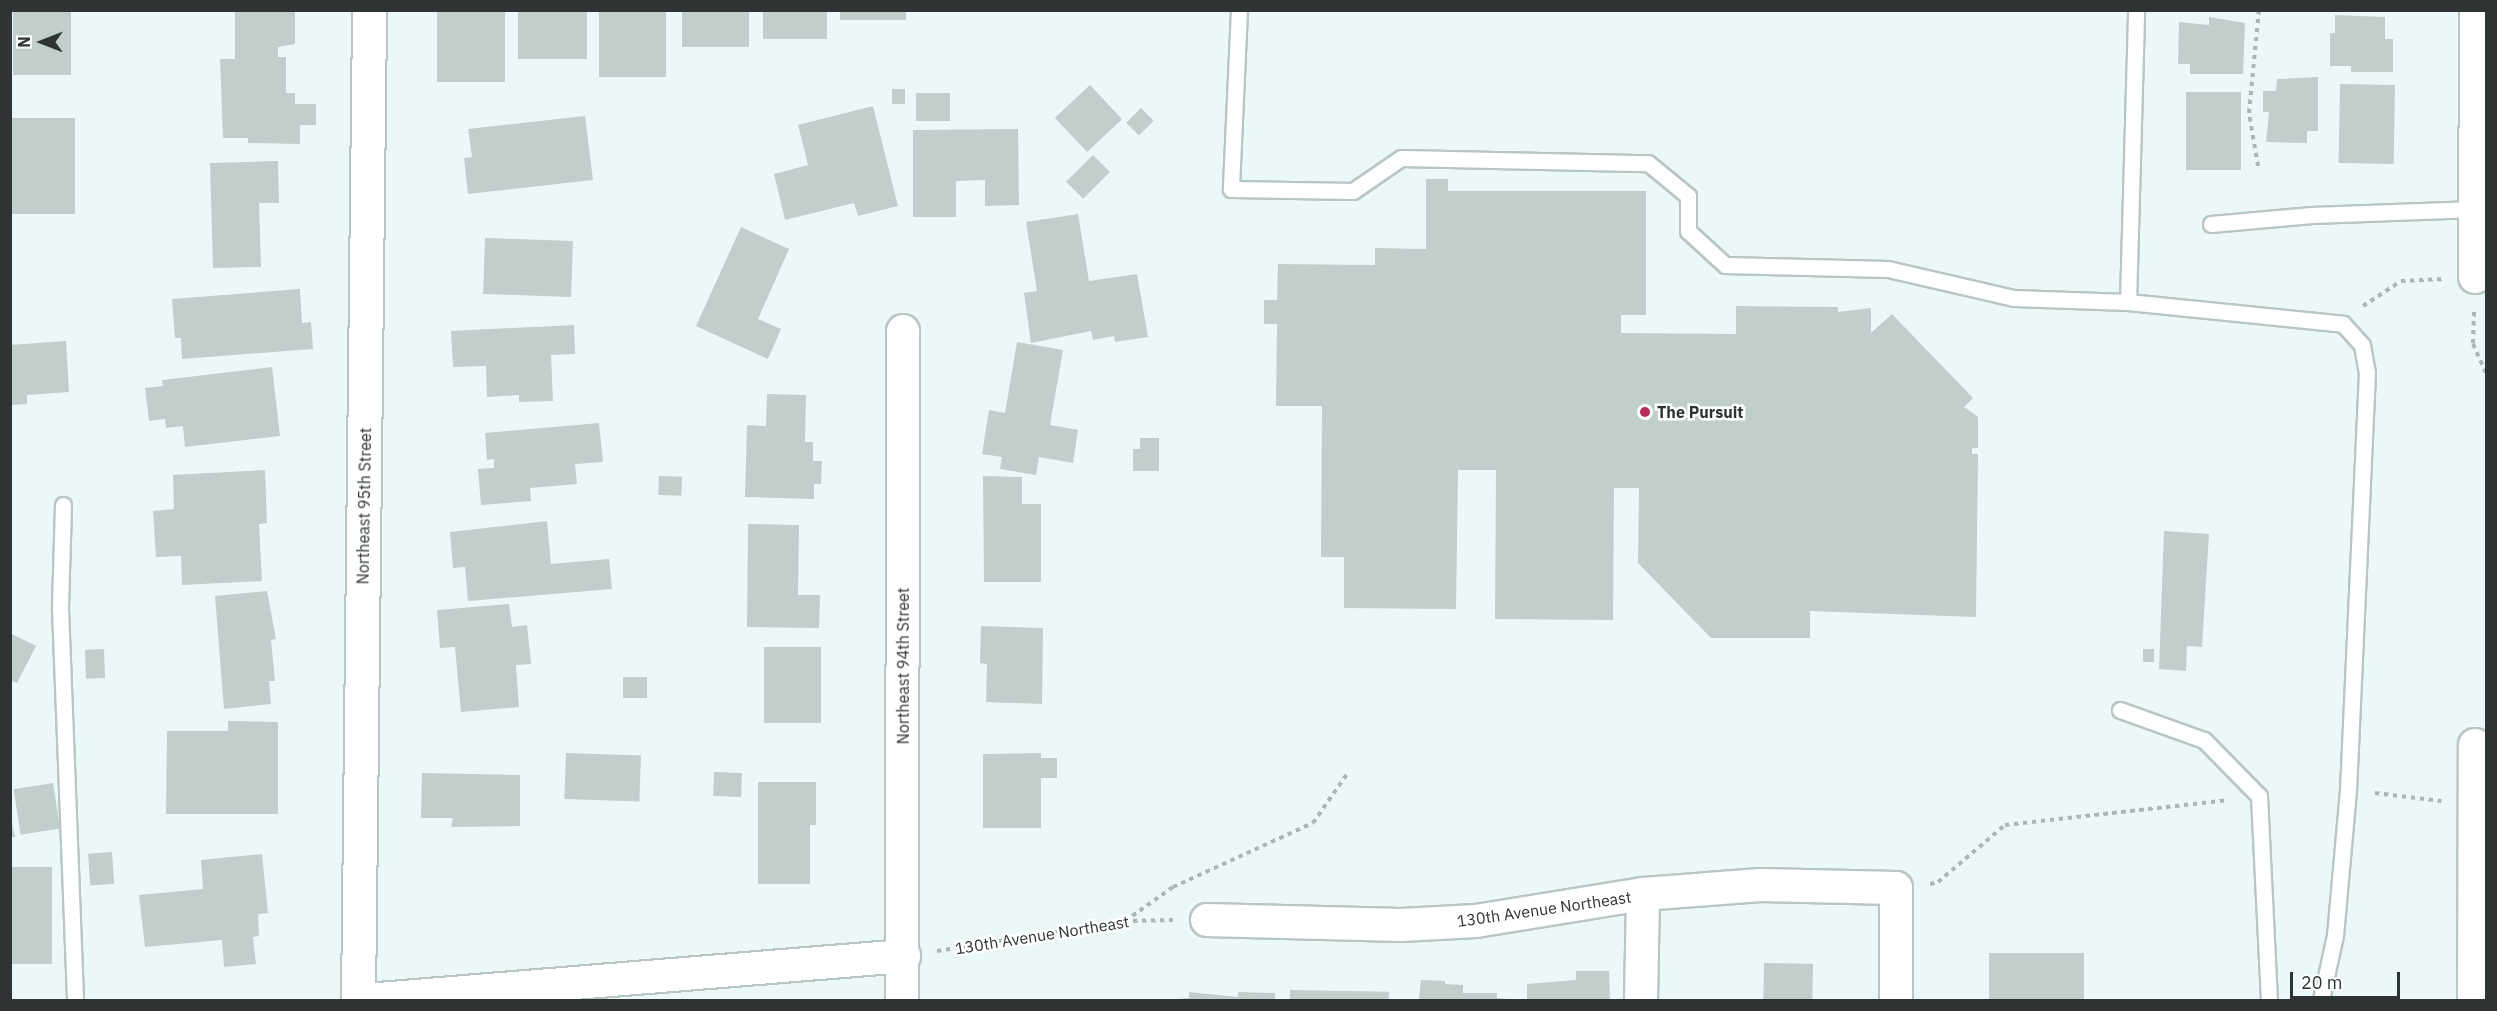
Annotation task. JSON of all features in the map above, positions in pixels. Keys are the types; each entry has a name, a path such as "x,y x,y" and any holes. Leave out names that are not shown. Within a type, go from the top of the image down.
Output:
{"street":[{"name":"Northeast 95th Street","path":"358,1000 369,10"},
{"path":"2475,277 2476,10"},
{"name":"Northeast 94th Street","path":"902,1000 904,956 903,331"},
{"path":"2474,1000 2480,805 2475,745"},
{"name":"130th Avenue Northeast","path":"1207,920 1401,925 1476,921 1643,894 1761,885 1896,888"},
{"path":"1896,888 1896,1000"},
{"path":"1641,1000 1643,894"},
{"path":"367,1000 904,956"}],"lane":[{"path":"1239,10 1231,189 1353,191 1401,158 1648,163 1688,196 1688,231 1725,265 1888,270 2014,298 2128,303 2343,324 2362,345 2367,372 2348,790 2335,935 2321,1000"},
{"path":"2128,303 2136,10"},
{"path":"2211,225 2312,215 2475,209"},
{"path":"63,505 60,608 75,1000"},
{"path":"2120,710 2204,740 2259,796 2269,1000"}],"path":[{"path":"2258,166 2249,113 2259,10"},
{"path":"2343,324 2353,312 2401,281 2475,277 2473,344 2487,373"},
{"path":"1124,921 1173,886 1313,823 1347,774"},
{"path":"2348,790 2480,805"},
{"path":"1896,888 1938,882 2005,825 2259,796"},
{"name":"130th Avenue Northeast","path":"904,956 1124,921 1207,920"}],"building":[{"path":"13,10 71,10 71,75 13,75"},
{"path":"235,10 295,10 295,44 278,47 278,57 286,57 286,93 295,93 295,104 316,104 316,125 300,125 300,144 248,143 248,138 223,138 220,59 235,59"},
{"path":"437,10 505,10 505,82 437,82"},
{"path":"518,10 587,10 587,59 518,59"},
{"path":"599,10 666,10 666,77 599,77"},
{"path":"682,10 749,10 749,47 682,47"},
{"path":"763,10 827,10 827,39 763,39"},
{"path":"840,10 906,10 906,20 840,20"},
{"path":"2335,15 2385,17 2385,39 2393,39 2393,72 2351,72 2351,66 2330,66 2330,33 2335,33"},
{"path":"2209,17 2245,23 2243,74 2190,74 2190,64 2178,64 2179,22 2209,25"},
{"path":"2318,77 2318,131 2307,131 2307,143 2266,142 2269,112 2263,112 2263,91 2276,91 2277,79"},
{"path":"2340,84 2395,85 2394,164 2339,163"},
{"path":"1090,85 1122,119 1087,152 1055,118"},
{"path":"892,89 905,89 905,104 892,104"},
{"path":"2186,92 2241,92 2241,170 2186,170"},
{"path":"916,93 950,93 950,121 916,121"},
{"path":"873,106 898,206 858,216 854,203 785,220 774,174 808,165 798,125"},
{"path":"1141,108 1154,121 1139,136 1126,123"},
{"path":"585,116 593,180 468,194 464,158 472,157 468,129"},
{"path":"10,118 75,118 75,214 10,214"},
{"path":"1018,129 1019,205 985,206 985,180 956,181 956,217 913,217 913,130"},
{"path":"1093,155 1110,172 1083,199 1066,182"},
{"path":"278,161 279,203 259,203 261,267 213,268 210,163"},
{"name":"The Pursuit","path":"1426,179 1448,179 1448,191 1646,191 1646,315 1621,315 1621,333 1736,334 1736,306 1838,307 1838,312 1871,308 1871,333 1892,314 1973,398 1964,407 1978,417 1978,448 1972,448 1972,454 1978,454 1976,617 1810,611 1810,638 1711,638 1638,563 1639,488 1614,488 1613,620 1495,619 1496,470 1458,470 1456,609 1344,608 1344,557 1321,557 1322,406 1276,406 1277,324 1264,324 1264,300 1277,300 1278,264 1375,265 1375,248 1426,249"},
{"path":"1078,214 1089,281 1137,274 1148,337 1115,342 1114,336 1093,340 1091,331 1031,343 1024,293 1037,291 1026,222"},
{"path":"741,227 789,249 758,319 781,329 768,359 696,326"},
{"path":"485,238 573,241 571,297 483,294"},
{"path":"300,289 302,323 311,322 313,349 182,359 181,338 175,338 172,299"},
{"path":"574,325 575,354 551,355 553,401 519,402 519,395 487,397 486,366 453,367 451,331"},
{"path":"66,341 69,392 27,395 27,404 10,405 10,345"},
{"path":"1017,342 1063,350 1050,425 1078,430 1073,463 1039,457 1036,475 1000,469 1002,457 982,454 989,410 1005,413"},
{"path":"272,367 280,436 185,447 183,426 166,428 165,419 149,421 145,388 163,386 162,380"},
{"path":"767,394 806,395 805,442 813,442 813,461 822,461 821,484 814,484 814,499 745,497 747,425 766,426"},
{"path":"599,423 603,462 575,464 577,484 530,488 531,501 481,505 478,469 494,468 494,459 487,460 485,433"},
{"path":"1140,438 1159,438 1159,471 1133,471 1133,449 1140,449"},
{"path":"265,470 267,523 259,524 262,581 182,585 181,556 156,557 153,511 174,509 173,475"},
{"path":"659,476 682,477 681,496 658,495"},
{"path":"983,476 1022,477 1022,504 1041,504 1041,582 984,582"},
{"path":"547,521 551,564 609,559 612,589 468,601 465,567 453,568 450,532"},
{"path":"748,524 799,525 798,595 820,595 819,628 747,627"},
{"path":"2164,531 2209,534 2202,647 2187,646 2186,671 2159,669"},
{"path":"267,591 276,639 271,640 275,681 269,681 271,704 224,709 215,596"},
{"path":"509,604 512,627 527,625 531,664 516,665 519,707 461,712 455,647 440,648 437,610"},
{"path":"981,626 1043,628 1042,704 986,702 987,664 980,663"},
{"path":"10,633 36,646 17,683 10,680"},
{"path":"764,647 821,647 821,723 764,723"},
{"path":"104,649 105,678 86,679 85,650"},
{"path":"2143,649 2154,649 2154,662 2143,662"},
{"path":"623,677 647,677 647,698 623,698"},
{"path":"228,721 278,722 278,814 166,814 167,731 228,731"},
{"path":"566,753 641,756 639,802 564,799"},
{"path":"1041,753 1041,758 1057,758 1057,778 1041,778 1041,828 983,828 983,754"},
{"path":"714,772 742,773 741,797 713,796"},
{"path":"422,773 520,775 520,826 451,827 453,818 421,818"},
{"path":"758,782 816,782 816,825 810,825 810,884 758,884"},
{"path":"53,783 60,828 21,835 13,789"},
{"path":"10,813 15,837 10,837"},
{"path":"112,852 114,884 90,886 88,854"},
{"path":"262,854 268,913 258,914 259,936 253,937 256,964 224,967 222,940 145,947 139,895 203,889 201,860"},
{"path":"10,867 52,867 52,964 10,964"},
{"path":"1989,953 2084,953 2084,1000 1989,1000"},
{"path":"1764,963 1813,964 1812,1000 1763,1000"},
{"path":"1576,971 1609,971 1610,1000 1527,1000 1527,984 1576,980"},
{"path":"1421,980 1445,981 1445,984 1463,985 1463,993 1497,993 1497,998 1515,1000 1419,1000"},
{"path":"1290,990 1389,992 1389,1000 1290,1000"},
{"path":"1189,992 1238,997 1238,992 1275,993 1275,1000 1167,1000 1189,998"}],"place":[{"name":"The Pursuit","path":"1645,412"}]}
